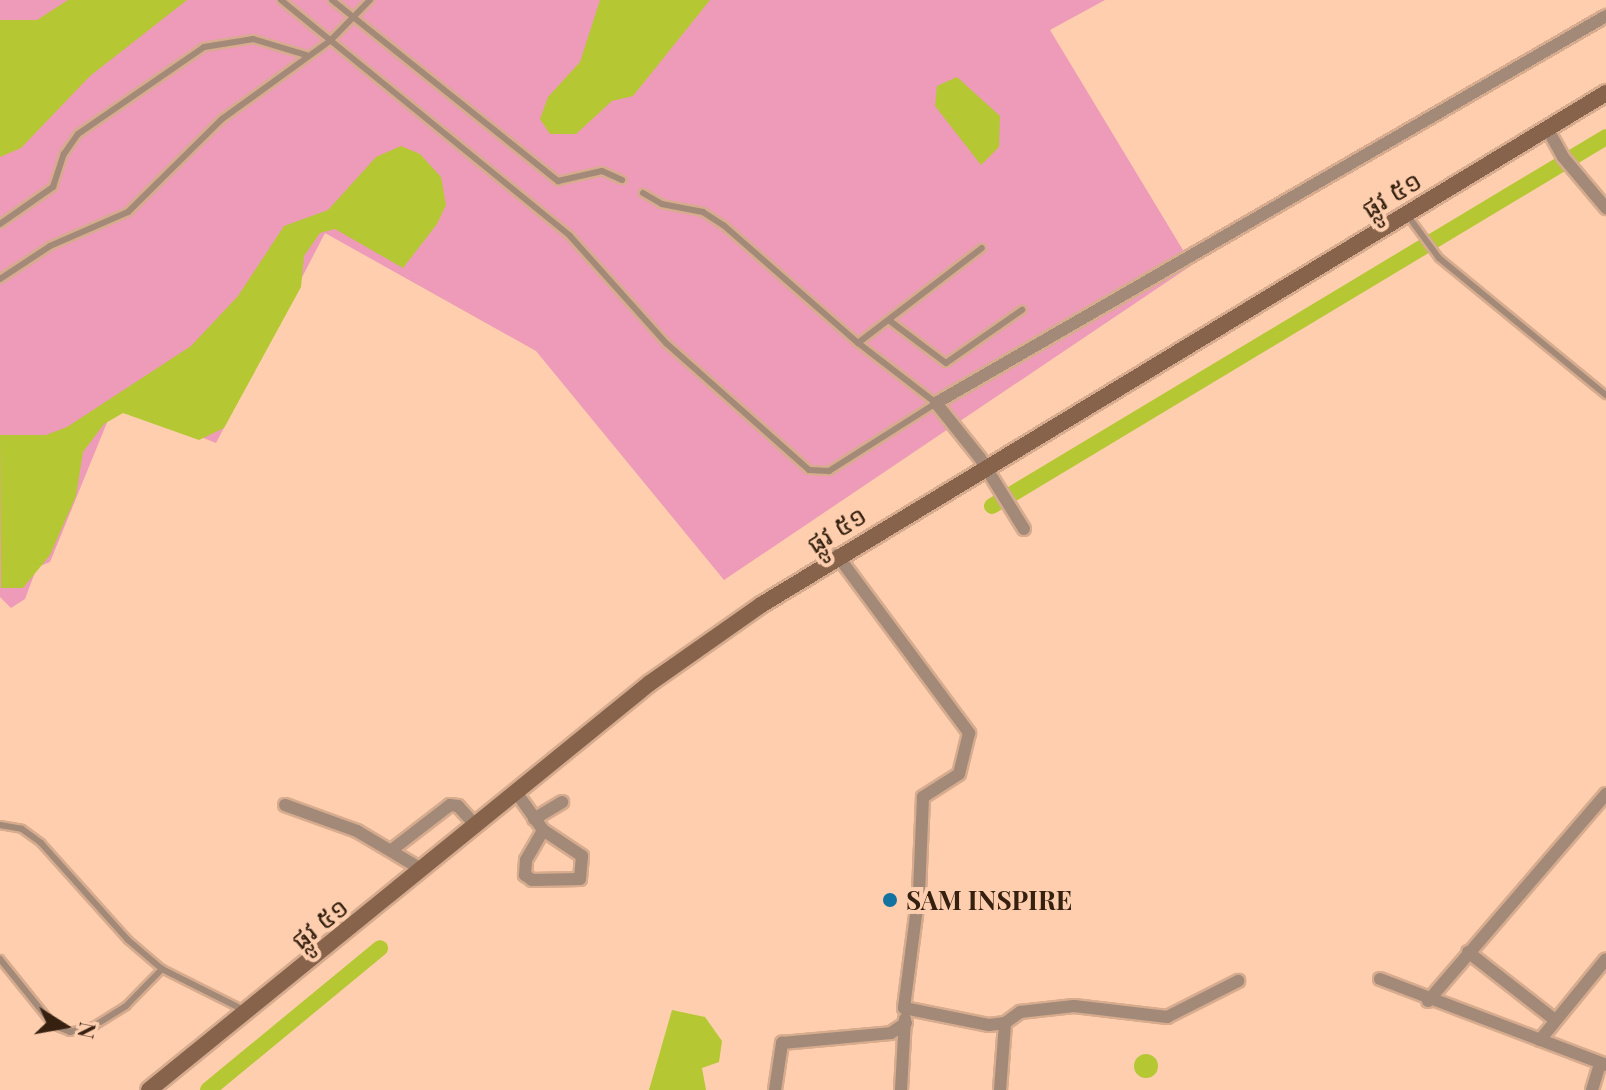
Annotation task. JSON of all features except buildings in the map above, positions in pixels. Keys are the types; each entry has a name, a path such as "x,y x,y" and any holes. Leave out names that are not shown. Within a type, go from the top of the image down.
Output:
{"main road":[{"name":"ផ្លូវ ៥១","path":"149,1090 246,1011 405,858 466,816 516,792 650,683 837,555 983,462 1606,93"}],"street":[{"path":"1024,529 983,462 936,403 1606,16"},
{"path":"1547,128 1560,153 1606,208"},
{"path":"837,555 969,733 959,774 923,797 919,892 904,1008 906,1023 901,1090"},
{"path":"516,792 543,830 582,856 580,879 532,880 525,875 526,860 543,830"},
{"path":"1428,1001 1606,794"},
{"path":"534,819 562,802"},
{"path":"285,805 405,858 445,808 466,816"},
{"path":"1468,952 1555,1020"},
{"path":"1540,1040 1606,959"},
{"path":"1380,979 1428,1001 1603,1064 1592,1090"},
{"path":"904,1008 984,1025 1005,1023 1020,1012 1074,1006 1167,1017 1238,981"},
{"path":"775,1090 782,1043 891,1033 906,1023"},
{"path":"1000,1090 1005,1023"}],"lane":[{"path":"281,0 570,236 666,343 809,470 829,471 936,403 858,343 723,225 703,212 662,204 643,193"},
{"path":"332,0 558,181 602,171 622,180"},
{"path":"0,279 50,246 128,212 222,119 306,55 331,40 370,0"},
{"path":"0,224 53,187 64,154 78,134 204,47 253,39 306,55"},
{"path":"1406,213 1439,258 1606,395"},
{"path":"858,343 982,248"},
{"path":"890,321 946,363 1022,310"},
{"path":"0,825 22,829 41,843 128,940 162,969 246,1011"},
{"path":"0,959 53,1025 70,1032 94,1026 126,1006 162,969"}],"shaded area":[{"path":"0,0 1105,0 1050,30 1192,265 724,580 536,351 325,233 216,443 115,403 50,562 37,567 25,599 11,608 0,597"},
{"path":"68,0 187,0 90,76 21,148 0,157 0,20 37,20"},
{"path":"600,0 710,0 633,96 612,101 576,134 550,134 540,119 548,97 580,62"},
{"path":"957,77 1000,116 999,147 981,165 935,106 937,86"},
{"path":"401,146 420,154 441,177 446,205 437,224 403,268 335,229 320,233 304,256 301,287 224,428 199,440 123,413 104,424 83,452 76,496 50,555 23,588 1,588 0,435 46,435 67,427 191,346 238,296 284,226 328,210 376,157"},
{"path":"672,1010 705,1017 722,1041 719,1062 702,1068 706,1090 649,1090"},
{"path":"1146,1054 1155,1057 1158,1066 1155,1075 1146,1078 1137,1075 1134,1066 1137,1057"}],"waterway":[{"path":"992,506 1606,137"},
{"path":"208,1090 380,948"}],"place":[{"name":"SAM INSPIRE","path":"890,900"}]}
